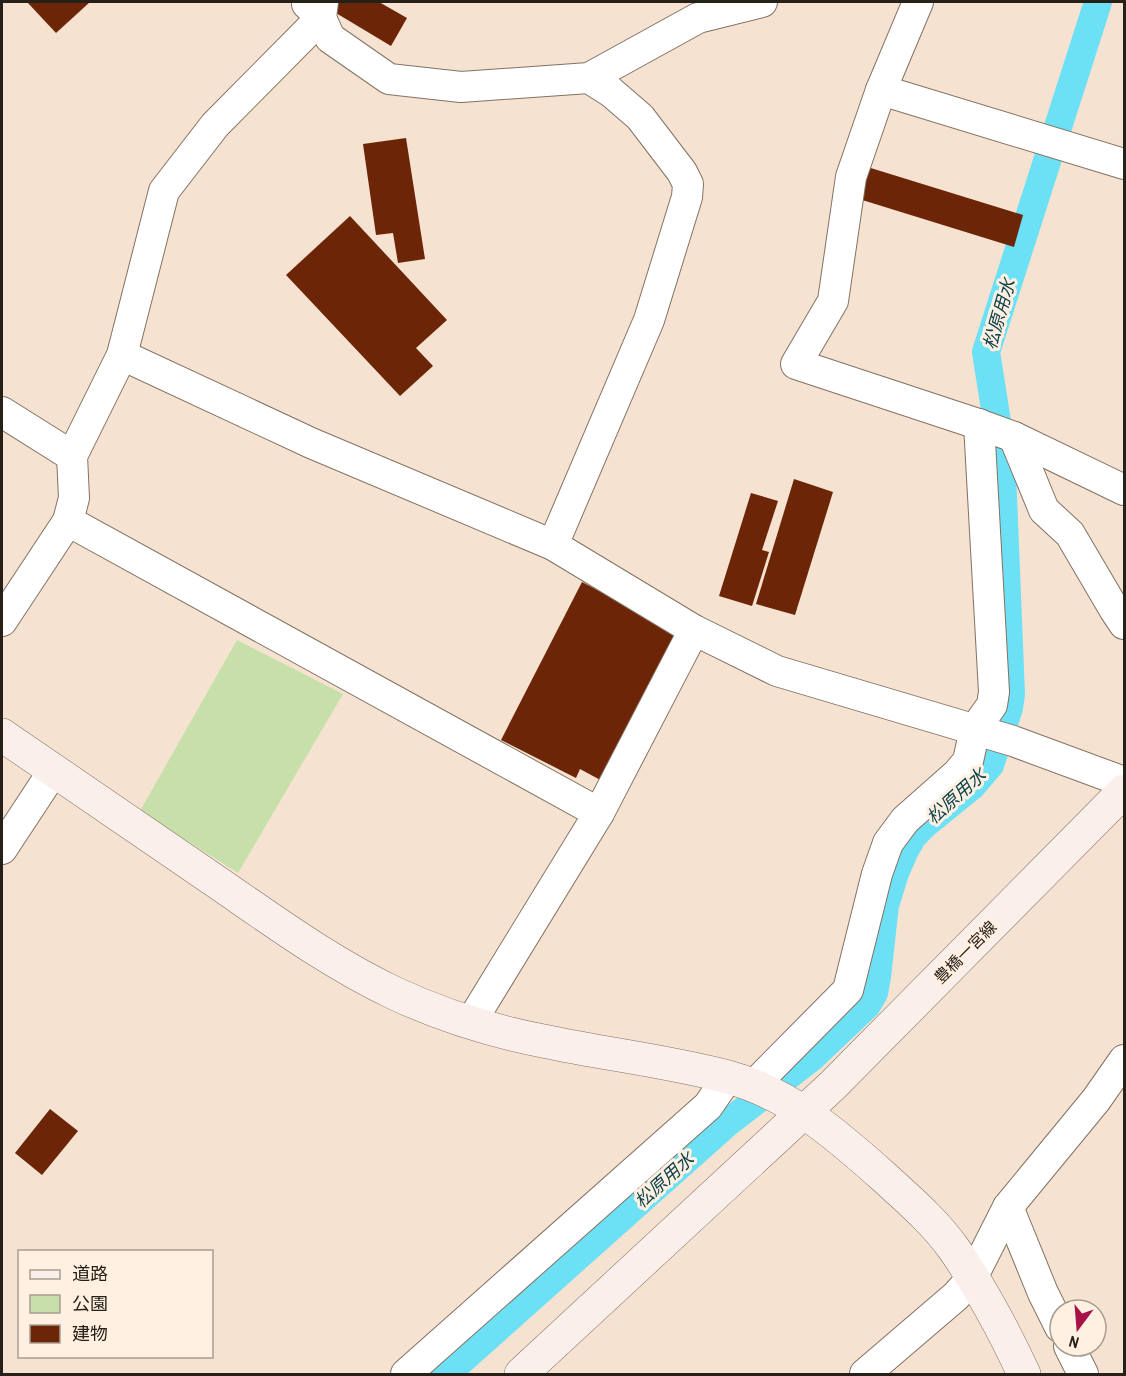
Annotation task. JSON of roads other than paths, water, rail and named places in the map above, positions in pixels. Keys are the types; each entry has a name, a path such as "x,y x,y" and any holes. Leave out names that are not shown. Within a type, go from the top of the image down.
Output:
{"main road":[{"path":"2,735 323,954 394,992 471,1022 542,1041 753,1086 804,1111 838,1135 927,1216 953,1248 972,1278 1004,1331 1024,1374"},
{"name":"豊橋一宮線","path":"521,1374 833,1085 1125,791"}],"street":[{"path":"2,621 68,521 74,498 72,456 122,355 164,191 214,125 316,7 330,38 388,79 460,87 589,78 698,18 762,2"},
{"path":"918,2 881,90 851,177 833,301 796,364 980,424 1013,437 1125,490"},
{"path":"554,545 649,320 687,196 688,184 682,172 640,117 611,92 589,78"},
{"path":"881,90 1125,164"},
{"path":"122,355 311,443 554,545 694,630 777,671 992,734 1125,782"},
{"path":"2,412 72,456"},
{"path":"406,1374 708,1106 753,1086 848,990 877,874 888,843 905,820 957,774 992,734 994,692 980,424"},
{"path":"1013,437 1044,510 1070,534 1125,624"},
{"path":"68,521 600,813"},
{"path":"471,1022 600,813 694,630"},
{"path":"2,849 54,770"},
{"path":"865,1374 956,1296 972,1278 1008,1207 1096,1100 1125,1060"},
{"path":"1008,1207 1048,1302"},
{"path":"1075,1358 1083,1374"}],"waterway":[{"name":"松原用水","path":"446,1374 726,1124 811,1058 867,1005 874,993 877,977 885,905 905,850 913,836 972,786 990,765 1009,708 1011,694 1001,447 986,352 1098,2"}]}
